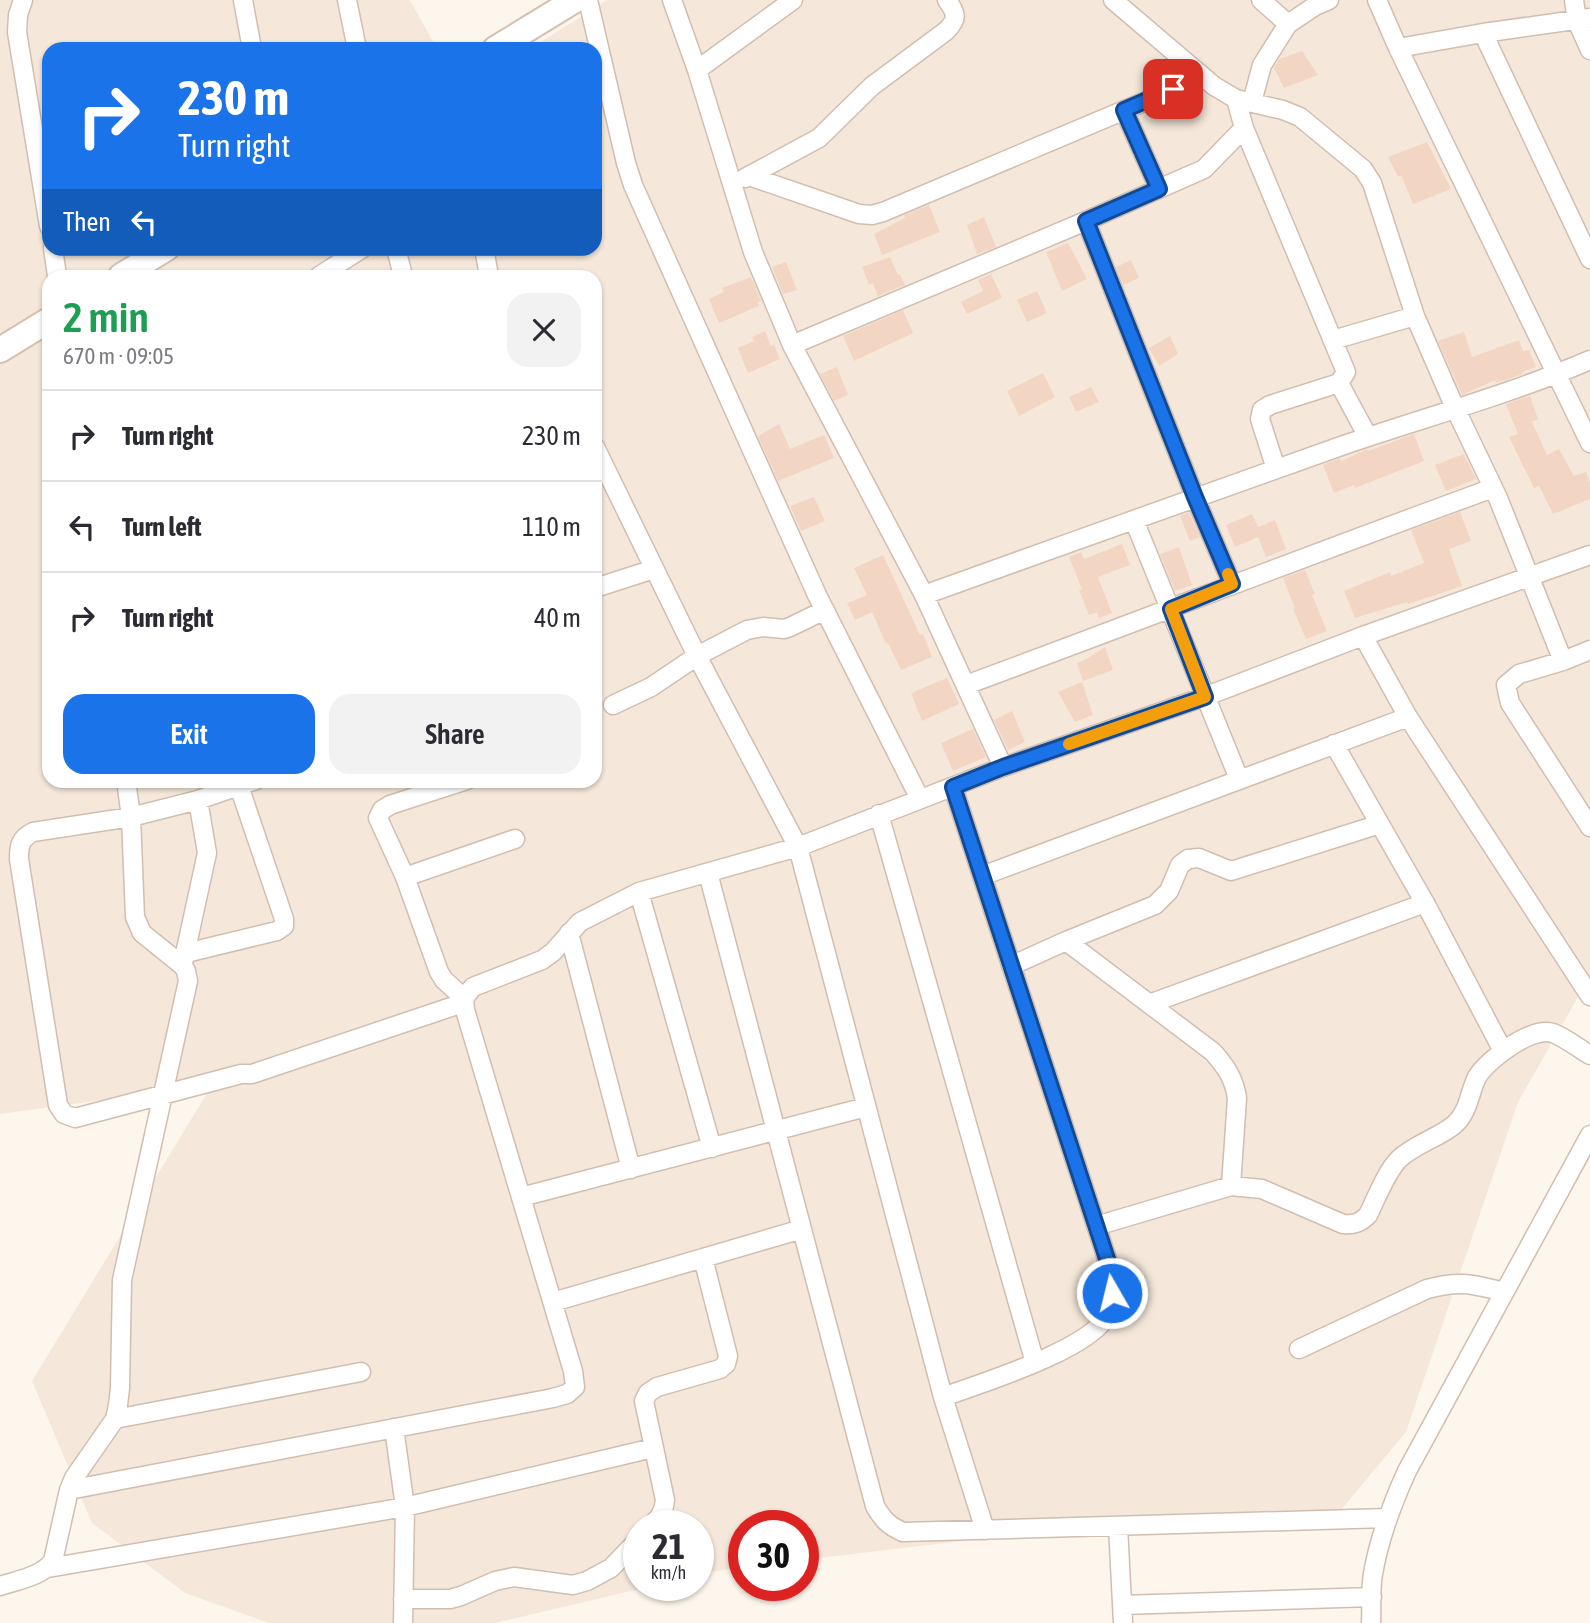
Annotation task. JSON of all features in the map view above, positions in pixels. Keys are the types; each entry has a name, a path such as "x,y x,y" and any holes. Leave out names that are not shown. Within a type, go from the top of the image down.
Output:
{"street":[{"path":"23,0 18,15 17,32 42,184"},
{"path":"243,0 251,42"},
{"path":"347,0 356,42"},
{"path":"506,42 575,0"},
{"path":"588,0 598,42"},
{"path":"672,0 697,70 753,252 792,345 924,596 1003,767"},
{"path":"697,70 793,0"},
{"path":"732,184 819,138 872,86 946,32 954,23 955,12 947,0"},
{"path":"1113,0 1220,90 1244,101 1300,117 1368,175 1415,316 1493,488 1563,661"},
{"path":"1261,0 1288,24"},
{"path":"1276,469 1260,419 1262,410 1339,383 1346,372 1244,128 1244,101 1266,56 1288,24 1329,0"},
{"path":"1377,0 1590,443"},
{"path":"1574,0 1583,19 1590,50"},
{"path":"1398,48 1583,19"},
{"path":"1483,33 1590,259"},
{"path":"602,60 633,185 825,610 920,799"},
{"path":"749,176 859,214 872,215 1203,77"},
{"path":"1124,110 1159,189"},
{"path":"792,345 1204,169 1244,128"},
{"path":"1086,221 1232,584"},
{"path":"131,270 154,256"},
{"path":"328,270 350,256"},
{"path":"1333,340 1415,316"},
{"path":"0,350 42,324"},
{"path":"924,596 1195,497 1556,375 1590,360"},
{"path":"1339,383 1368,437"},
{"path":"602,461 696,656 798,847 943,1397 985,1530"},
{"path":"966,685 1493,488"},
{"path":"1133,520 1239,779"},
{"path":"233,788 131,817 33,832 23,837 19,859 58,1105 64,1114 75,1118 241,1074 252,1074 454,1006 473,987 542,960 553,952 580,922 639,892 798,847 1003,767 1205,697 1363,636 1590,555"},
{"path":"602,587 654,569"},
{"path":"613,705 651,687 696,656 747,630 764,627 784,629 825,610"},
{"path":"1363,636 1408,717 1590,996"},
{"path":"1588,654 1520,674 1506,685 1510,703 1590,827"},
{"path":"982,876 1408,717"},
{"path":"1334,744 1425,903 1503,1051"},
{"path":"943,1397 1035,1363 1086,1338 1106,1317 1112,1293 1111,1271 953,787"},
{"path":"127,788 131,817 135,917 142,933 184,960"},
{"path":"184,960 277,931 284,926 248,788"},
{"path":"69,1490 567,1395 575,1387 573,1371 465,1010 464,998 439,972 405,877 378,818 382,810 390,805 442,788"},
{"path":"48,1568 53,1561 74,1478 115,1419 120,1388 122,1280 188,981 184,960 207,853 198,800"},
{"path":"879,814 1035,1363"},
{"path":"1012,965 1155,905 1169,891 1180,866 1188,859 1199,858 1231,871 1380,824"},
{"path":"405,877 515,839"},
{"path":"708,873 875,1506 882,1519 903,1532 1387,1518"},
{"path":"639,892 712,1148"},
{"path":"1149,1004 1425,903"},
{"path":"569,933 631,1169"},
{"path":"1066,941 1213,1052 1227,1068 1235,1084 1237,1098 1231,1186"},
{"path":"1096,1226 1231,1186 1262,1189 1343,1224 1353,1225 1367,1215 1400,1158 1454,1124 1465,1111 1476,1078 1486,1065 1503,1051 1544,1031 1554,1033 1590,1055"},
{"path":"521,1197 866,1107"},
{"path":"1371,1623 1372,1577 1380,1542 1407,1471 1590,1135"},
{"path":"553,1302 802,1229"},
{"path":"664,1510 665,1500 644,1401 648,1393 657,1387 720,1369 726,1364 728,1356 703,1258"},
{"path":"1299,1349 1427,1289 1449,1283 1469,1284 1504,1292"},
{"path":"115,1419 360,1372"},
{"path":"394,1428 405,1507 403,1623"},
{"path":"0,1586 48,1568 405,1507 653,1448"},
{"path":"1118,1526 1122,1614 1372,1597"},
{"path":"403,1599 450,1599 495,1581 514,1577 573,1586 611,1568 623,1556"}],"shaded area":[{"path":"0,0 410,0 433,42 42,42 42,256 602,256 602,42 541,42 607,0 1590,0 1590,976 1518,1102 1406,1432 1330,1523 1036,1532 819,1558 819,1510 728,1510 728,1569 714,1572 714,1510 623,1510 623,1593 495,1623 269,1623 185,1593 92,1523 32,1381 212,1085 0,1114"}],"building":[{"path":"1302,51 1318,75 1284,88 1274,68 1279,59"},
{"path":"1427,142 1451,189 1413,204 1401,175 1398,177 1388,157"},
{"path":"929,205 940,232 882,255 874,234 905,218 904,215"},
{"path":"984,217 996,247 977,254 967,225"},
{"path":"1068,243 1087,279 1062,291 1046,252"},
{"path":"890,257 905,285 878,296 873,283 869,285 862,267"},
{"path":"1131,260 1139,278 1123,285 1116,267"},
{"path":"786,262 797,290 783,294 772,267"},
{"path":"991,274 1002,298 967,314 961,302 983,291 978,280"},
{"path":"751,277 761,301 758,302 759,306 719,323 709,299 724,292 722,288"},
{"path":"1037,291 1047,313 1027,322 1017,300"},
{"path":"903,310 913,333 854,361 843,336"},
{"path":"765,331 780,359 748,373 738,348 754,341 752,337"},
{"path":"1464,332 1472,357 1519,340 1523,351 1529,350 1536,367 1496,383 1495,380 1462,395 1438,341"},
{"path":"1170,336 1178,354 1159,366 1149,348"},
{"path":"837,367 848,395 834,401 820,374"},
{"path":"1043,373 1055,397 1019,416 1007,391"},
{"path":"1091,387 1099,402 1076,412 1069,397"},
{"path":"1530,396 1538,419 1532,422 1547,455 1559,449 1574,476 1586,472 1590,482 1590,499 1553,514 1539,486 1534,488 1509,437 1518,434 1506,404"},
{"path":"779,424 790,449 824,435 834,458 778,481 758,436"},
{"path":"1414,434 1424,461 1355,488 1354,485 1334,493 1323,465"},
{"path":"1464,454 1476,479 1446,491 1435,465"},
{"path":"814,497 825,521 801,531 790,506"},
{"path":"1189,512 1200,537 1190,541 1180,516"},
{"path":"1460,512 1471,541 1449,549 1462,586 1355,618 1344,591 1390,572 1391,576 1424,563 1411,530"},
{"path":"1252,514 1258,527 1275,520 1286,549 1266,557 1258,537 1235,547 1226,525"},
{"path":"1122,544 1130,565 1098,577 1112,613 1099,618 1097,612 1089,615 1069,557 1081,552 1084,559"},
{"path":"1179,547 1192,585 1175,591 1160,554"},
{"path":"883,555 932,657 901,670 872,612 855,620 847,603 867,595 854,568"},
{"path":"1305,570 1327,631 1306,639 1283,578"},
{"path":"1105,647 1113,670 1083,681 1077,663"},
{"path":"947,678 959,704 922,721 911,693"},
{"path":"1082,682 1093,715 1075,722 1058,692"},
{"path":"1012,711 1025,742 1008,750 994,720"},
{"path":"973,729 986,757 953,771 941,743"}],"slow traffic":[{"path":"1069,744 1205,697 1171,609 1232,584 1228,574"}],"route":[{"path":"1112,1293 1111,1271 953,787 1205,697 1171,609 1232,584 1086,221 1159,189 1124,110 1173,89"}]}
